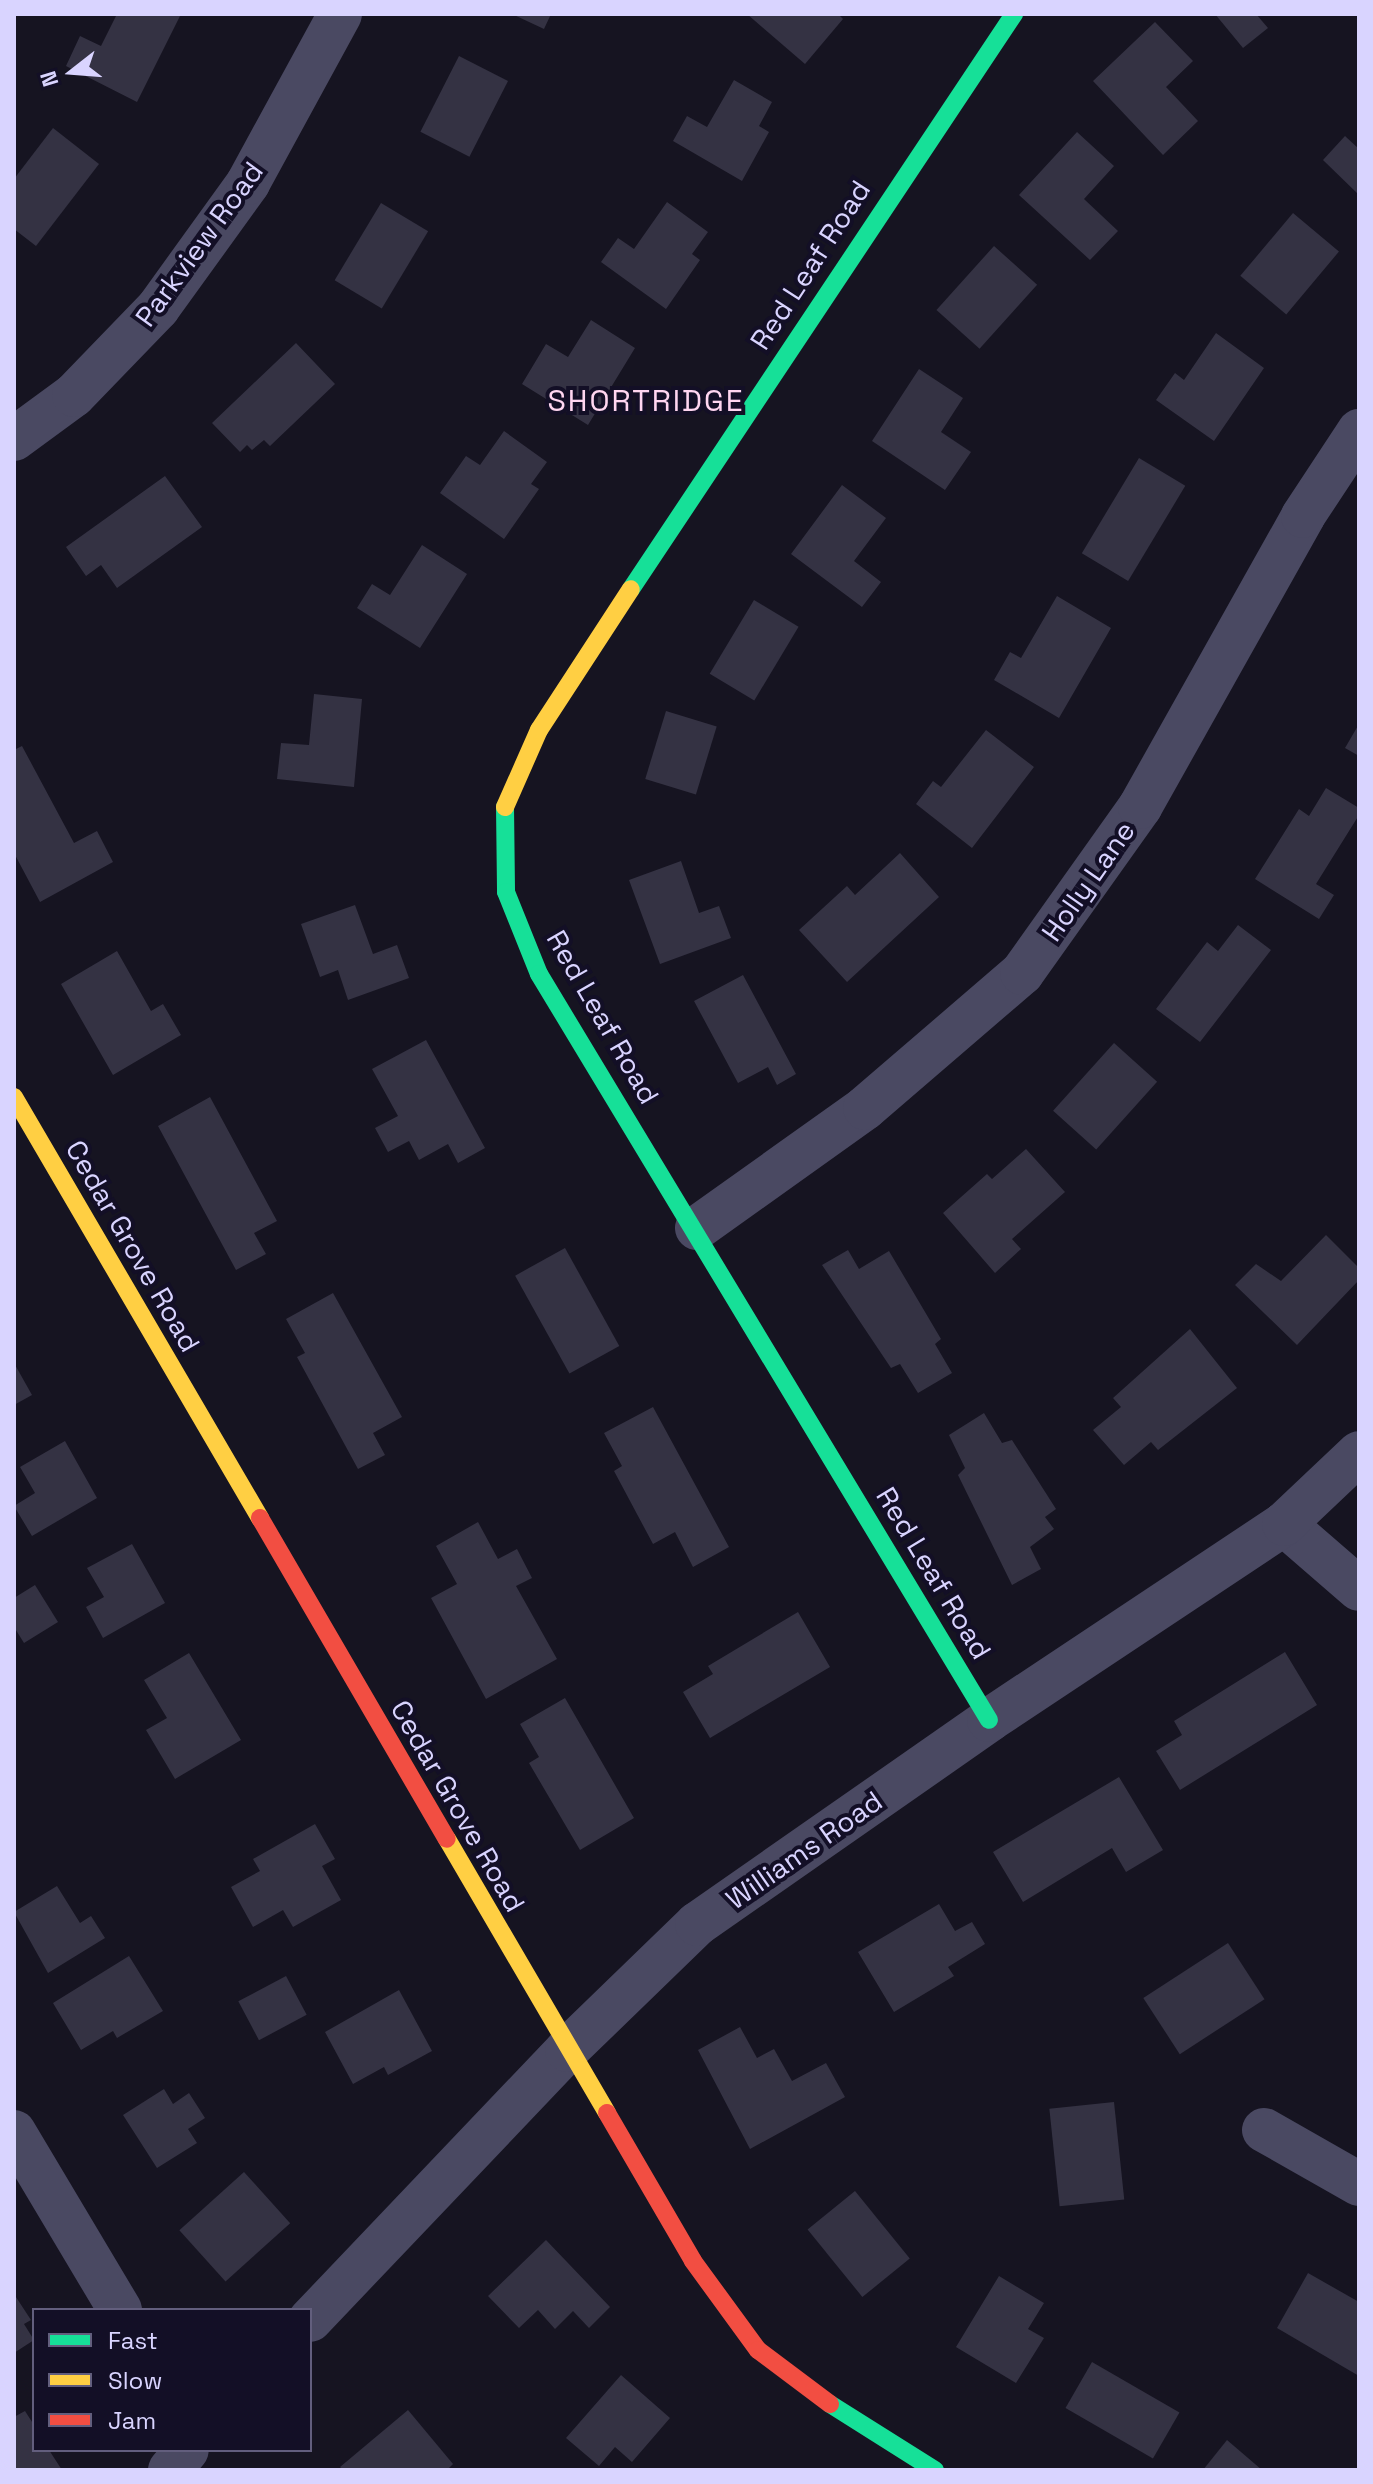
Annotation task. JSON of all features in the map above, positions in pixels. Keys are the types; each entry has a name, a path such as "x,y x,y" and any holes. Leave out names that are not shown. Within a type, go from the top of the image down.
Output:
{"street":[{"name":"Parkview Road","path":"14,439 74,395 158,308 248,183 340,14"},
{"name":"Red Leaf Road","path":"989,1720 697,1228 539,974 506,892 503,810 539,730 919,150 1014,14"},
{"name":"Holly Lane","path":"697,1228 865,1108 1022,973 1140,807 1303,516 1359,431"},
{"name":"Cedar Grove Road","path":"14,1097 567,2050 693,2261 758,2350 858,2425 935,2470"},
{"name":"Williams Road","path":"312,2318 567,2050 697,1924 989,1720 1284,1524 1359,1453"},
{"path":"1284,1524 1359,1589"},
{"path":"1264,2130 1359,2184"},
{"path":"14,2132 119,2308"},
{"path":"170,2470 185,2452"},
{"path":"204,2452 215,2470"}],"building":[{"path":"117,14 181,14 137,102 66,66 80,36 101,46"},
{"path":"512,14 551,14 544,29"},
{"path":"747,14 838,14 843,19 805,64"},
{"path":"1215,14 1256,14 1268,28 1243,48"},
{"path":"1155,22 1193,61 1166,87 1198,121 1163,155 1093,81"},
{"path":"459,56 508,81 469,157 420,132"},
{"path":"734,80 772,102 759,126 769,132 742,181 673,141 687,116 707,127"},
{"path":"53,128 99,164 36,246 14,229 14,179"},
{"path":"1077,132 1114,166 1084,199 1118,231 1090,260 1019,195"},
{"path":"1345,136 1359,149 1359,195 1323,160"},
{"path":"667,202 708,232 692,254 700,260 666,309 601,262 618,238 634,249"},
{"path":"381,203 428,231 382,308 335,280"},
{"path":"1293,213 1339,252 1286,314 1240,276"},
{"path":"994,246 1037,285 980,349 936,310"},
{"path":"591,320 635,348 588,425 522,384 546,344 568,357"},
{"path":"1216,333 1264,368 1214,441 1156,400 1175,373 1184,380"},
{"path":"296,343 335,384 270,446 264,440 252,450 247,445 240,452 212,423"},
{"path":"919,369 963,398 941,432 971,452 945,490 872,441"},
{"path":"504,431 547,462 531,484 539,489 504,539 440,493 466,456 480,465"},
{"path":"1139,458 1185,486 1128,581 1082,553"},
{"path":"165,476 202,527 117,588 101,565 86,576 66,547"},
{"path":"842,485 886,518 854,561 881,582 862,607 791,554"},
{"path":"422,545 467,574 420,648 357,608 372,584 390,595"},
{"path":"1057,596 1111,628 1059,718 994,680 1010,652 1021,658"},
{"path":"754,600 799,627 754,700 710,674"},
{"path":"314,694 362,699 354,787 277,779 281,743 309,745"},
{"path":"666,711 717,726 696,794 645,779"},
{"path":"1359,724 1359,756 1345,748"},
{"path":"986,730 1034,767 972,848 916,804 933,781 941,787"},
{"path":"22,746 74,843 97,831 113,862 40,902 14,853 14,750"},
{"path":"1326,788 1359,808 1359,815 1316,884 1334,895 1319,919 1255,879 1299,809 1309,816"},
{"path":"900,853 939,897 847,982 799,930 847,886 855,895"},
{"path":"681,861 699,913 719,906 731,938 660,964 629,880"},
{"path":"355,905 373,954 397,945 409,978 348,1000 338,970 320,977 301,924"},
{"path":"1238,925 1271,950 1200,1042 1156,1009 1207,942 1218,951"},
{"path":"117,951 151,1011 163,1004 181,1035 113,1075 61,984"},
{"path":"743,975 796,1074 777,1085 768,1067 738,1083 694,1001"},
{"path":"426,1040 485,1148 458,1163 448,1144 419,1160 409,1141 388,1152 375,1128 398,1116 372,1069"},
{"path":"1114,1043 1157,1082 1096,1149 1053,1111"},
{"path":"210,1097 277,1221 254,1233 266,1254 236,1270 158,1126"},
{"path":"1026,1149 1065,1192 1012,1239 1021,1249 995,1273 943,1213 987,1174 992,1179"},
{"path":"1326,1235 1359,1268 1359,1280 1297,1345 1235,1285 1256,1264 1281,1281"},
{"path":"565,1248 619,1346 569,1374 515,1276"},
{"path":"848,1250 859,1269 889,1251 941,1339 935,1344 952,1373 918,1393 900,1364 891,1368 822,1265"},
{"path":"333,1293 402,1417 373,1433 385,1455 358,1469 297,1357 305,1353 286,1319"},
{"path":"1190,1329 1237,1388 1158,1450 1151,1442 1124,1465 1093,1430 1121,1407 1113,1398"},
{"path":"14,1363 32,1395 14,1405"},
{"path":"653,1407 729,1547 693,1567 675,1532 653,1544 614,1471 622,1466 604,1433"},
{"path":"984,1413 1002,1443 1012,1440 1056,1509 1045,1517 1054,1529 1030,1547 1041,1569 1012,1585 958,1475 965,1468 949,1435"},
{"path":"65,1441 97,1498 32,1536 14,1506 35,1493 20,1467"},
{"path":"478,1522 498,1559 517,1549 532,1578 516,1586 557,1659 486,1699 431,1598 457,1584 436,1546"},
{"path":"132,1544 165,1603 103,1638 86,1607 104,1597 87,1568"},
{"path":"35,1585 58,1622 24,1643 14,1627 14,1598"},
{"path":"798,1612 830,1667 710,1738 683,1692 713,1674 708,1666"},
{"path":"1285,1652 1317,1705 1180,1790 1156,1751 1182,1735 1174,1721"},
{"path":"189,1653 241,1740 175,1779 146,1730 167,1718 144,1680"},
{"path":"565,1698 634,1818 580,1850 529,1763 539,1757 520,1724"},
{"path":"1119,1777 1163,1850 1126,1872 1112,1848 1023,1902 993,1852"},
{"path":"315,1824 335,1859 322,1866 341,1900 293,1927 283,1910 253,1927 231,1887 260,1871 253,1859"},
{"path":"57,1886 80,1923 91,1916 105,1938 48,1973 14,1912"},
{"path":"939,1904 955,1931 972,1922 985,1944 948,1967 954,1976 894,2012 858,1952"},
{"path":"1228,1943 1264,1999 1180,2054 1143,1998"},
{"path":"129,1956 163,2011 117,2038 113,2031 81,2050 53,2003"},
{"path":"286,1976 307,2015 259,2040 238,2001"},
{"path":"399,1990 432,2051 388,2075 384,2067 353,2084 325,2032"},
{"path":"740,2027 757,2058 774,2049 792,2081 826,2063 845,2097 750,2149 698,2050"},
{"path":"164,2089 173,2104 189,2093 205,2118 188,2129 197,2143 157,2168 123,2115"},
{"path":"1114,2102 1124,2199 1060,2206 1049,2109"},
{"path":"244,2172 290,2223 226,2281 179,2230"},
{"path":"855,2191 910,2259 862,2297 808,2229"},
{"path":"546,2240 610,2307 589,2328 573,2311 555,2329 538,2310 519,2328 488,2296"},
{"path":"1308,2273 1359,2302 1359,2376 1277,2328"},
{"path":"999,2276 1044,2303 1028,2329 1044,2338 1016,2383 956,2347"},
{"path":"14,2294 31,2320 24,2324 32,2341 14,2353"},
{"path":"1092,2362 1179,2412 1153,2458 1066,2408"},
{"path":"621,2375 670,2418 632,2462 615,2447 599,2466 566,2438"},
{"path":"408,2410 453,2464 447,2470 343,2470 340,2467"},
{"path":"25,2411 32,2422 32,2452 50,2452 62,2470 14,2470 14,2417"},
{"path":"1227,2440 1262,2470 1203,2470"}],"traffic: fast":[{"path":"631,589 1014,14"},
{"path":"505,807 506,892 539,974 989,1720"},
{"path":"830,2404 935,2470"}],"traffic: slow":[{"path":"505,807 539,730 631,589"},
{"path":"14,1097 260,1518"},
{"path":"447,1839 607,2113"}],"traffic: jam":[{"path":"260,1518 447,1839"},
{"path":"607,2113 693,2261 758,2350 830,2404"}],"district":[{"name":"SHORTRIDGE","path":"646,401"}]}
